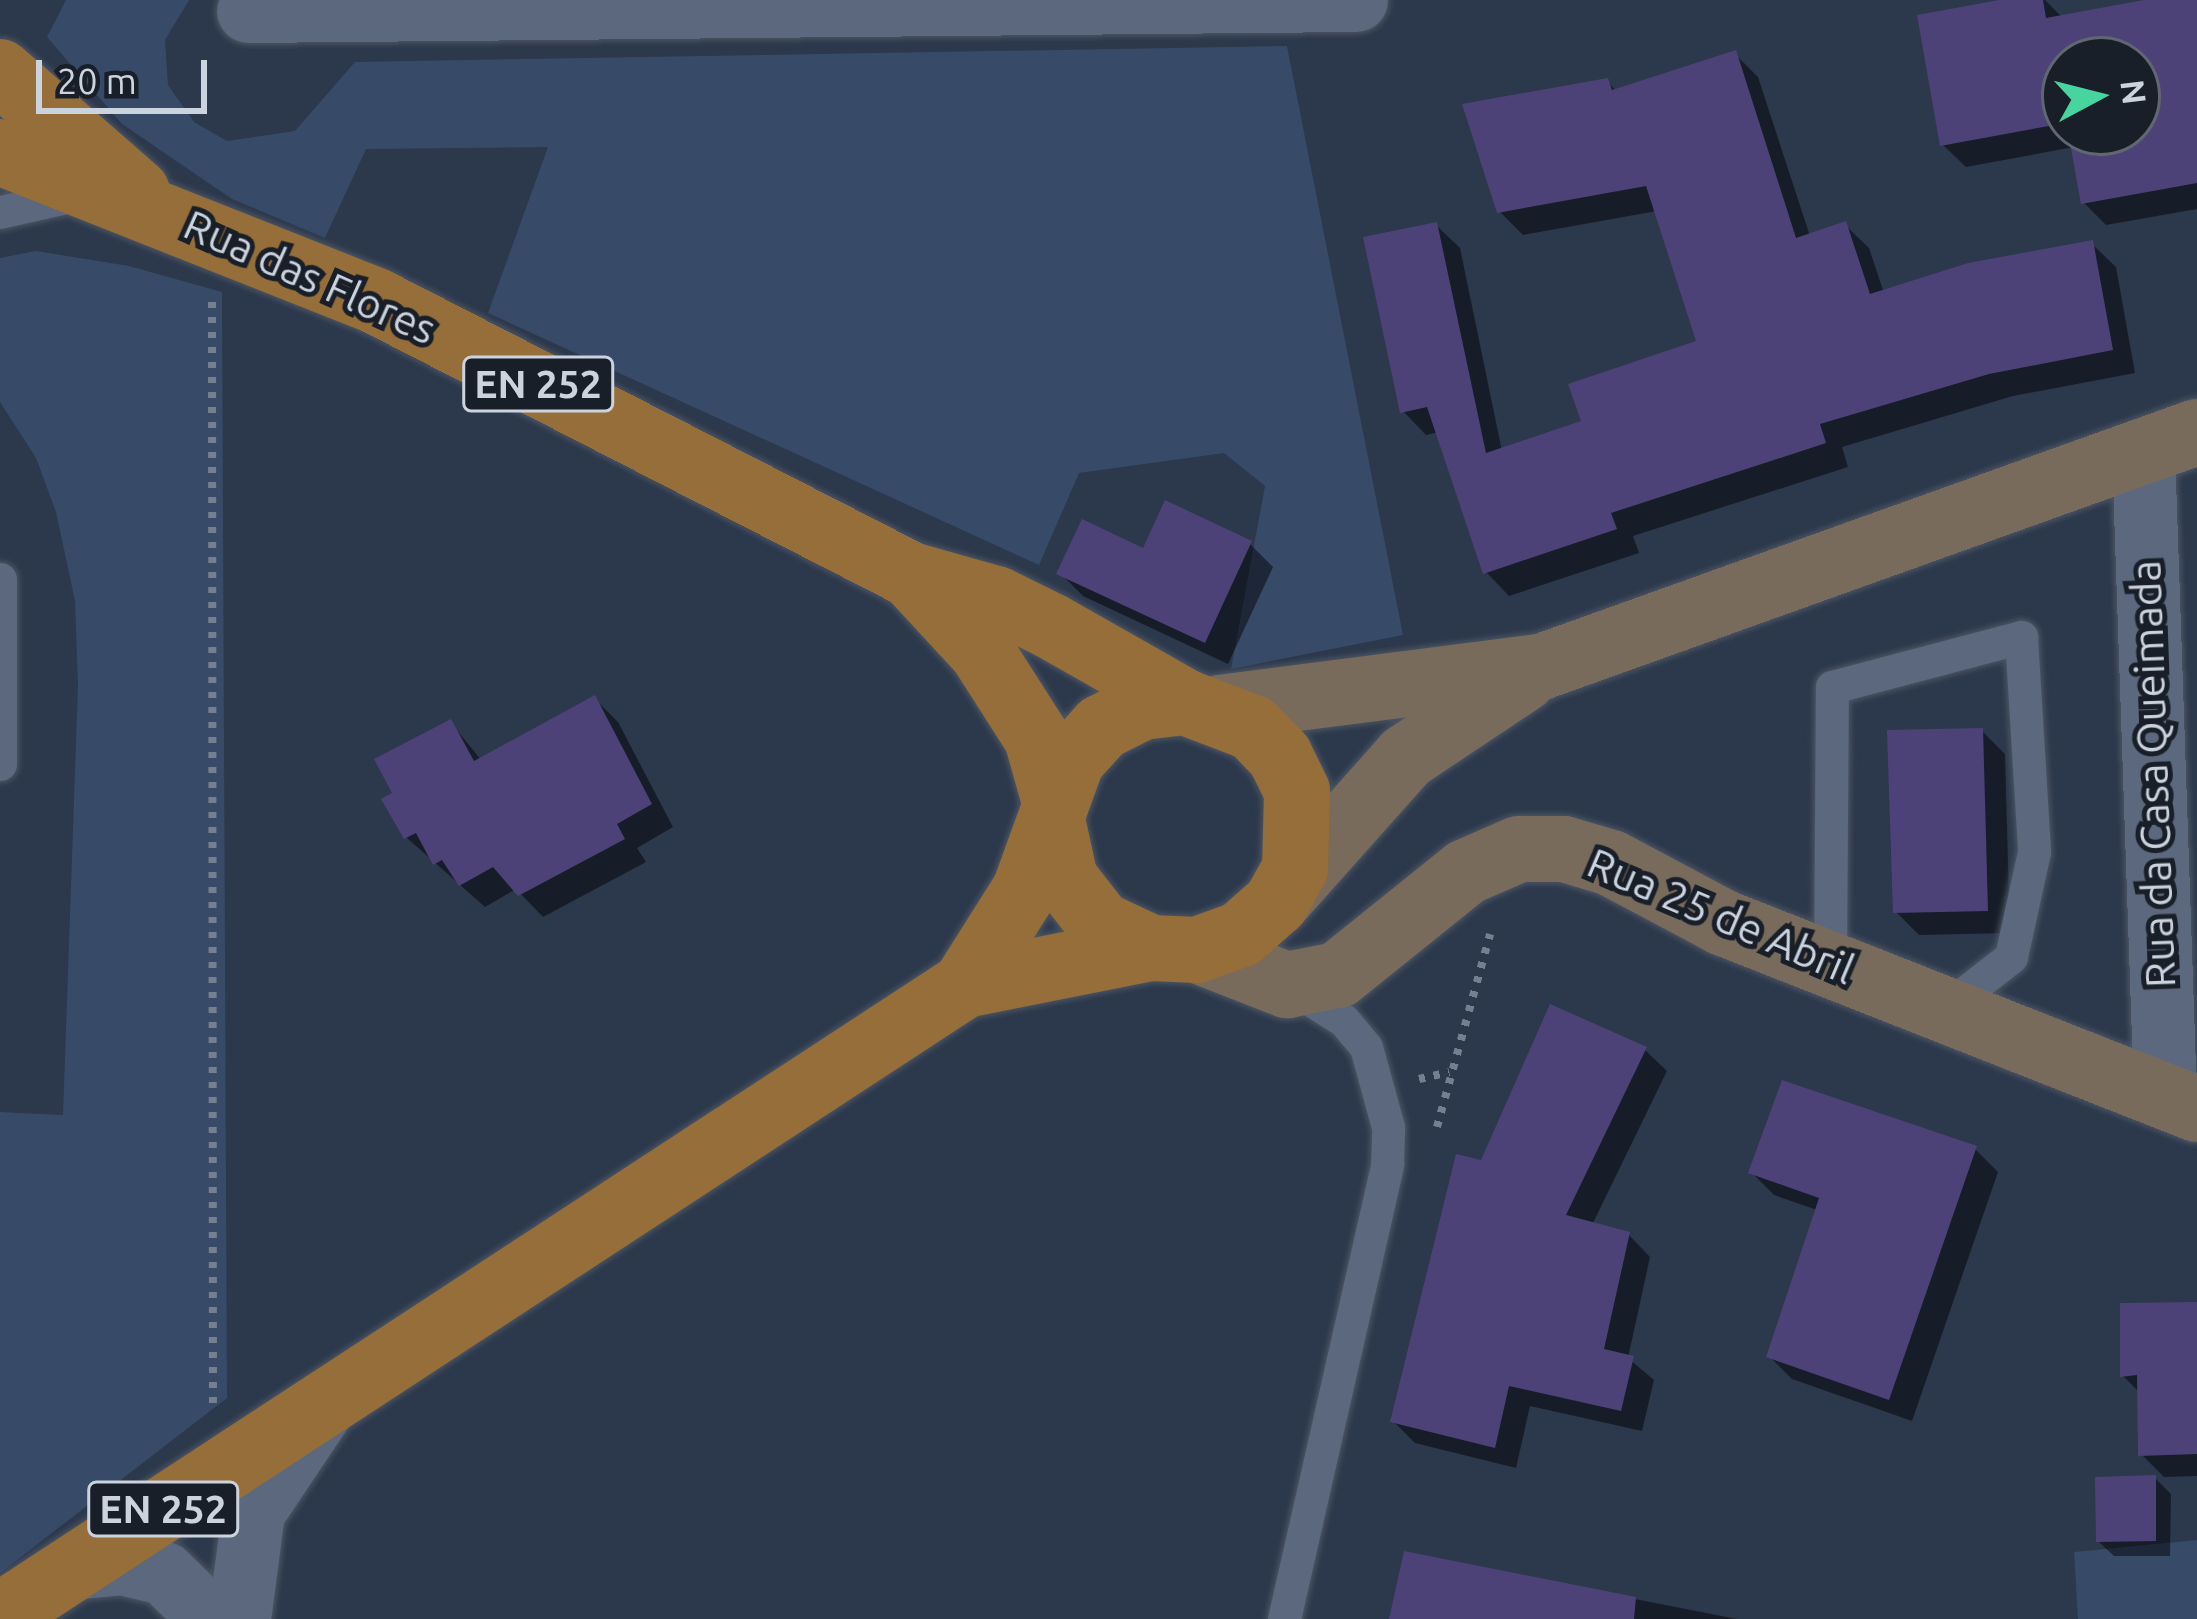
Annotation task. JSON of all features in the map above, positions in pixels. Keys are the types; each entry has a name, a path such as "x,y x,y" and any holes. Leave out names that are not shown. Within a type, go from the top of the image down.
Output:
{"main road":[{"name":"Rua das Flores","path":"0,72 159,212"},
{"name":"Rua das Flores","path":"0,152 376,302 911,574"},
{"path":"911,574 996,599 1202,705 1280,756 1297,791 1298,849 1276,903"},
{"path":"911,574 982,652 1037,738 1065,880 1100,924 1174,949"},
{"name":"EN 252","path":"964,985 1025,890 1072,760 1102,727 1142,707 1202,705"},
{"name":"EN 252","path":"0,1616 964,985 1241,934 1276,903"}],"street":[{"path":"248,11 537,3 1356,0"},
{"name":"EN 252","path":"1202,705 1541,667 2170,442"},
{"name":"Rua da Casa Queimada","path":"2170,442 2181,1102"},
{"name":"EN 252","path":"1276,903 1406,757 1541,667"},
{"name":"Rua 25 de Abril","path":"1287,985 1338,975 1466,872 1519,849 1564,849 1611,863 1724,923 2181,1102"},
{"path":"1174,949 1287,985"},
{"path":"239,1619 253,1511 327,1402"},
{"path":"72,1568 121,1563 164,1573 211,1619"}],"lane":[{"path":"0,212 159,212"},
{"path":"0,579 0,764"},
{"path":"1830,964 1832,687 2021,637 2034,852 2011,957 1944,1009"},
{"path":"1285,1619 1387,1165 1388,1127 1366,1047 1343,1020 1287,985"}],"path":[{"path":"159,212 213,1477"}],"shaded area":[{"path":"66,0 189,0 165,40 168,85 194,122 227,141 295,131 355,62 1287,46 1403,635 1231,669 1265,486 1224,453 1079,473 1039,565 488,313 548,147 366,149 325,238 232,199 122,124 47,37"},
{"path":"36,251 129,266 222,292 227,1398 0,1573 0,1112 63,1115 78,685 75,601 56,512 36,458 0,402 0,258"},
{"path":"2197,1540 2197,1619 2078,1619 2074,1552"}],"building":[{"path":"1999,0 2043,0 2046,18 2144,0 2197,0 2197,183 2081,204 2072,156 2161,156 2161,36 2041,36 2041,127 1940,146 1917,15"},
{"path":"1736,50 1796,238 1846,221 1870,294 1968,263 2093,240 2113,350 1989,374 1820,424 1826,443 1611,513 1617,529 1483,574 1427,407 1400,413 1363,237 1437,222 1486,453 1581,421 1568,384 1696,341 1646,186 1497,213 1462,104 1608,78 1612,90"},
{"path":"1165,500 1252,541 1205,643 1056,574 1082,519 1143,548"},
{"path":"595,695 652,804 617,824 625,839 518,896 493,867 459,886 442,860 433,865 416,833 404,839 381,799 392,793 374,759 451,719 474,761"},
{"path":"1983,728 1988,911 1893,913 1887,730"},
{"path":"1550,1004 1647,1047 1566,1215 1630,1232 1604,1349 1634,1356 1621,1411 1509,1386 1495,1448 1390,1422 1456,1154 1481,1160"},
{"path":"1782,1080 1977,1146 1889,1400 1766,1357 1819,1198 1748,1173"},
{"path":"2197,1302 2197,1454 2138,1456 2137,1375 2120,1377 2120,1303"},
{"path":"2156,1475 2156,1541 2096,1542 2095,1477"},
{"path":"1404,1551 1636,1597 1634,1619 1389,1619"}]}
